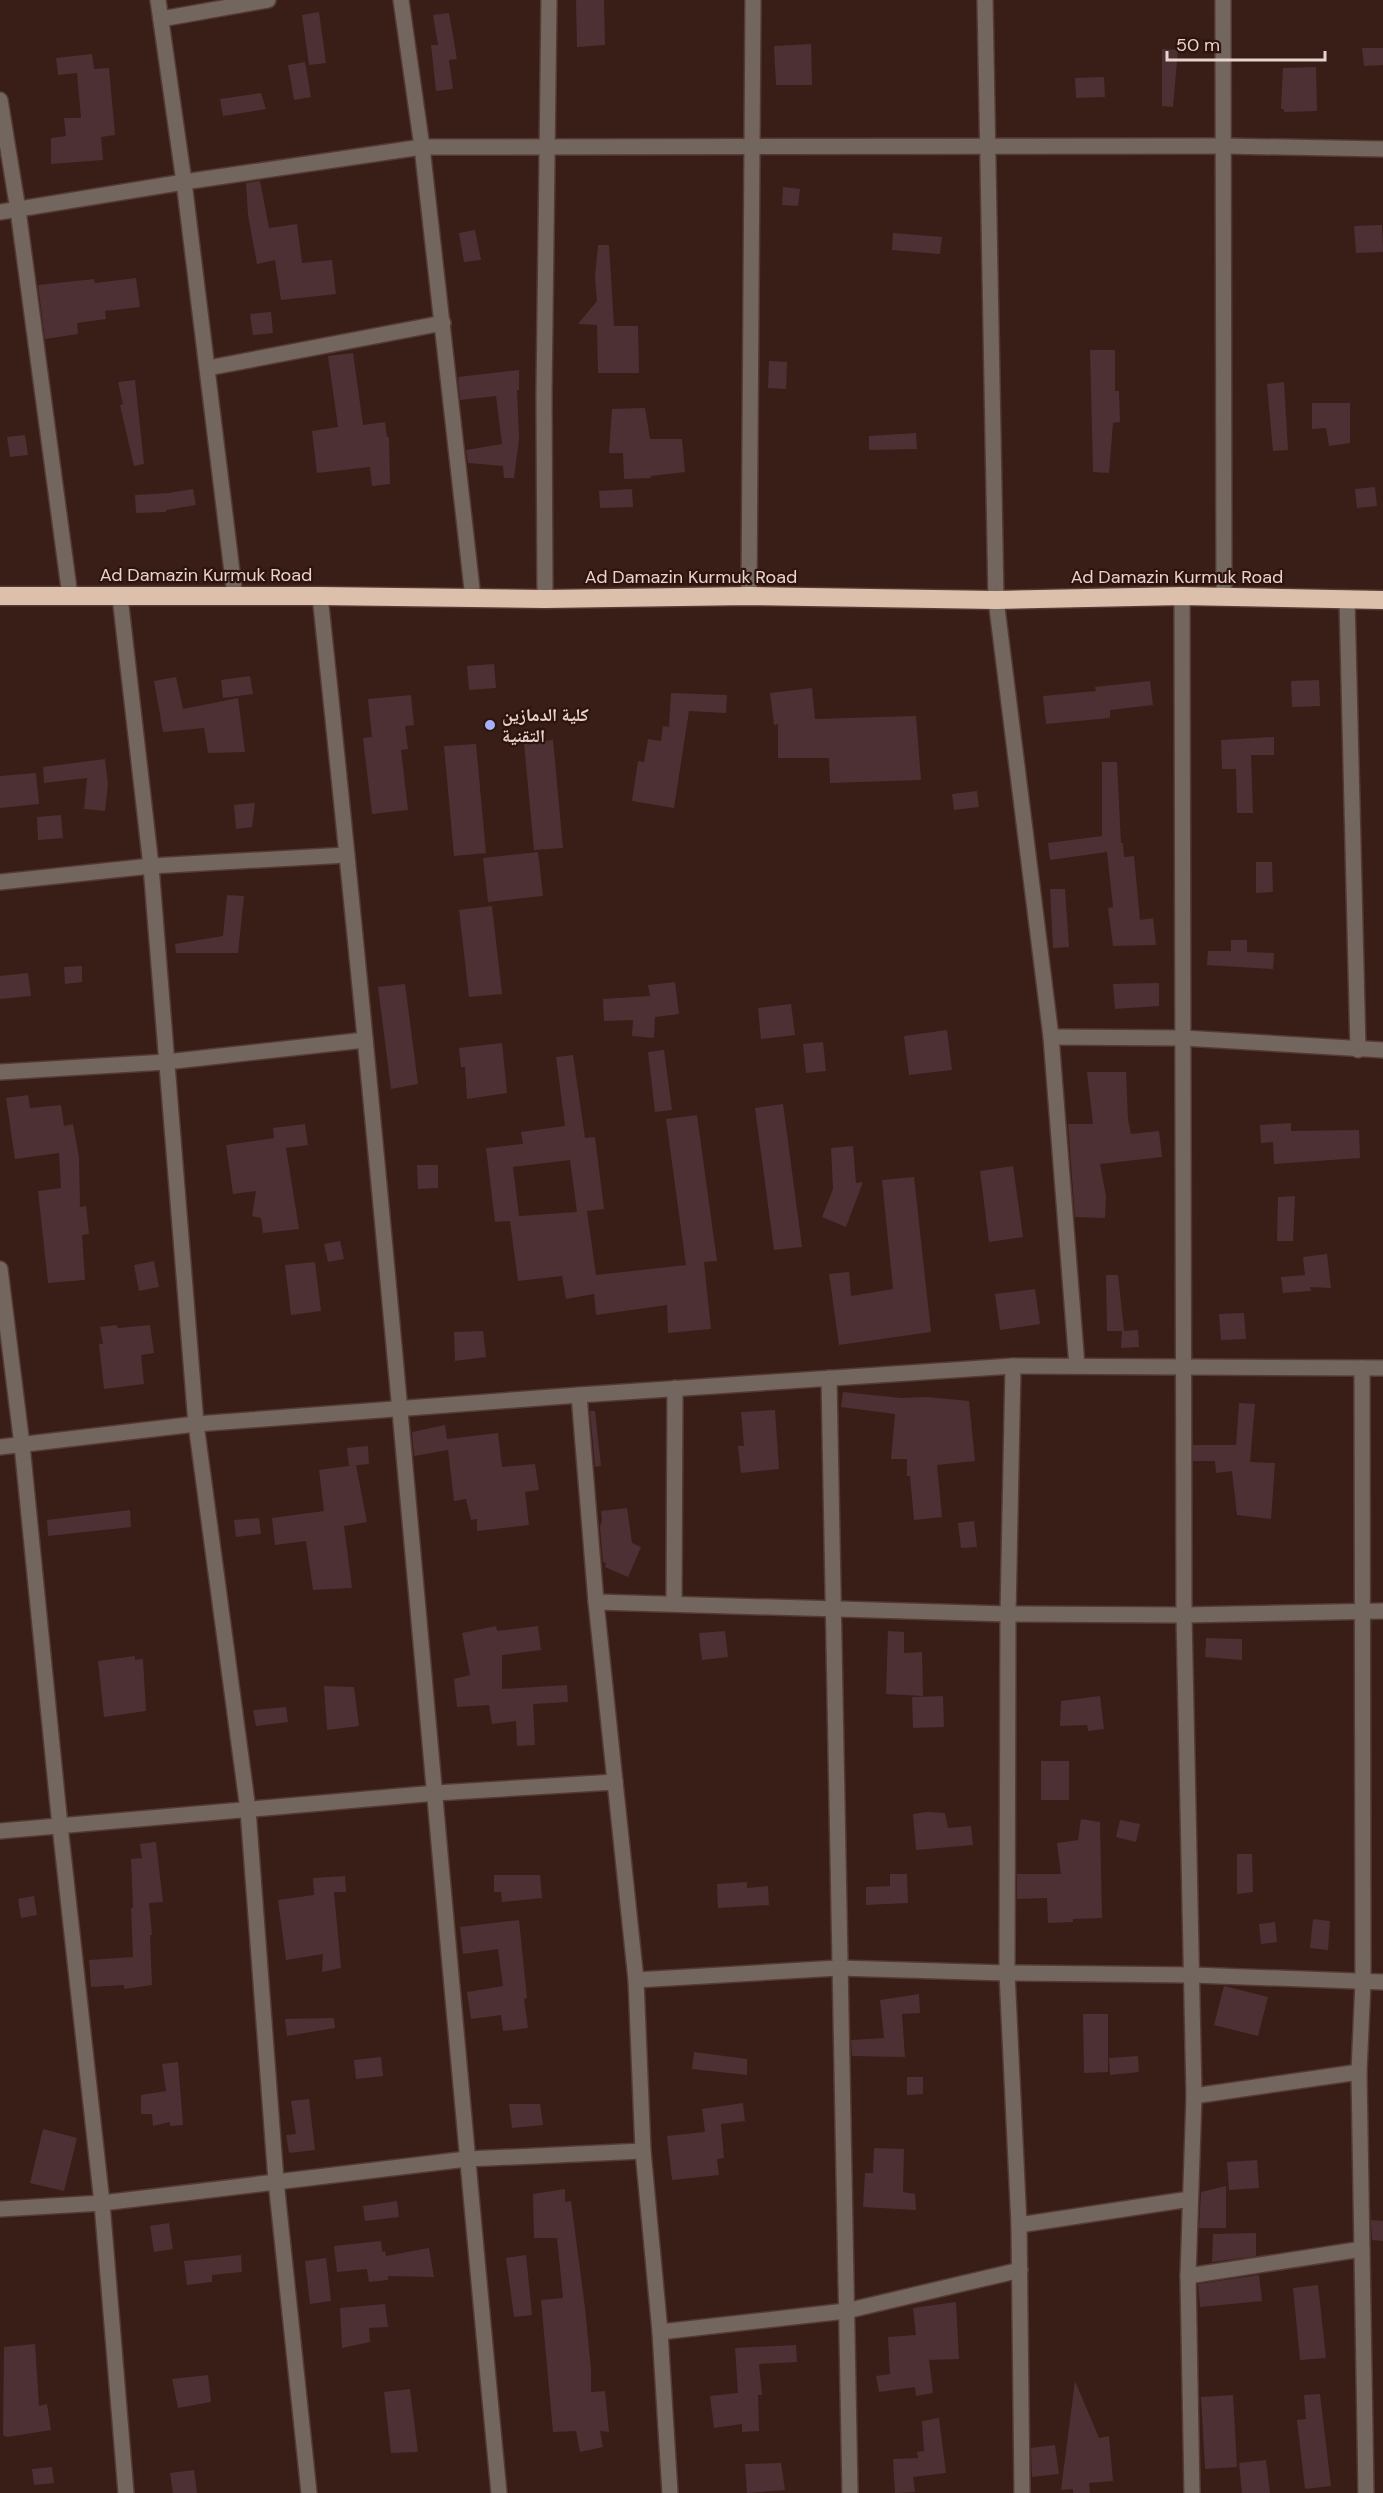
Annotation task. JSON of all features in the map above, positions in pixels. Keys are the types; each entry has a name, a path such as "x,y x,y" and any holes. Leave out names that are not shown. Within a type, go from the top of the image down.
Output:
{"highway":[{"name":"Ad Damazin Kurmuk Road","path":"0,596 545,599 749,596 996,600 1182,596 1383,600"}],"street":[{"path":"159,0 208,368 235,596"},
{"path":"161,19 268,0"},
{"path":"401,0 422,147 473,598"},
{"path":"545,599 544,394 549,0"},
{"path":"749,596 753,0"},
{"path":"985,0 996,600 1051,1037 1077,1366"},
{"path":"1223,0 1224,597"},
{"path":"0,100 18,210 70,596"},
{"path":"0,212 422,147 1224,146 1383,149"},
{"path":"208,368 443,323"},
{"path":"320,596 400,1408 499,2493"},
{"path":"1182,596 1184,1615 1194,2096 1188,2276 1192,2493"},
{"path":"120,597 151,866 196,1424 248,1810 276,2181 309,2493"},
{"path":"1347,599 1358,1050"},
{"path":"0,882 151,866 347,855"},
{"path":"1051,1037 1183,1038 1383,1050"},
{"path":"0,1072 166,1062 365,1040"},
{"path":"0,1269 22,1445 60,1826 102,2203 126,2493"},
{"path":"1013,1366 1008,1614 1007,1973 1019,2225 1022,2493"},
{"path":"0,1447 196,1424 675,1388 1013,1366 1383,1368"},
{"path":"1362,1368 1362,1982 1359,2072 1366,2493"},
{"path":"829,1378 838,1968 850,2493"},
{"path":"674,1604 675,1388"},
{"path":"579,1395 596,1602 636,1980 643,2151 660,2332 670,2493"},
{"path":"596,1602 833,1607 1008,1614 1184,1615 1383,1611"},
{"path":"0,1831 436,1793 615,1782"},
{"path":"636,1980 838,1968 1192,1975 1383,1982"},
{"path":"1194,2096 1359,2072"},
{"path":"0,2209 102,2203 467,2159 643,2151"},
{"path":"1019,2225 1190,2199"},
{"path":"1188,2276 1362,2249"},
{"path":"660,2332 846,2311 1020,2270"}],"building":[{"path":"576,0 604,0 605,45 577,47"},
{"path":"319,12 326,63 309,65 302,15"},
{"path":"449,13 457,59 449,60 453,89 436,91 431,45 438,45 433,15"},
{"path":"811,44 812,85 776,85 774,46"},
{"path":"1362,48 1383,48 1383,65 1364,66"},
{"path":"1162,49 1178,50 1173,107 1162,106"},
{"path":"92,54 94,69 109,68 115,135 101,137 103,160 51,164 51,138 66,136 64,118 81,118 77,73 58,75 56,58"},
{"path":"305,62 311,97 294,100 288,65"},
{"path":"1316,67 1317,111 1284,112 1284,109 1281,109 1283,68"},
{"path":"1104,77 1105,97 1076,98 1075,78"},
{"path":"261,93 266,109 223,116 220,99"},
{"path":"260,181 269,228 297,224 302,263 332,260 336,294 281,300 275,260 257,264 248,215 246,183"},
{"path":"783,187 800,189 798,206 782,205"},
{"path":"1382,225 1383,252 1356,253 1354,226"},
{"path":"475,230 481,260 464,262 459,233"},
{"path":"893,233 942,237 940,254 892,250"},
{"path":"598,245 609,245 614,326 638,326 639,373 598,373 597,325 578,324 597,301 595,277"},
{"path":"136,278 140,307 105,311 106,319 77,323 78,334 45,339 38,285 94,279 95,283"},
{"path":"271,312 273,333 253,335 250,314"},
{"path":"1090,350 1115,350 1115,391 1119,391 1120,422 1113,423 1109,473 1093,472"},
{"path":"353,353 363,425 385,422 387,437 389,437 390,484 372,486 370,467 317,473 312,431 338,427 328,356"},
{"path":"769,361 787,362 786,389 768,388"},
{"path":"519,370 519,390 517,390 519,439 514,478 504,478 503,466 468,463 466,450 502,444 496,396 460,400 458,377"},
{"path":"135,380 144,464 134,466 120,405 123,404 118,382"},
{"path":"1284,382 1288,450 1273,451 1267,384"},
{"path":"1312,403 1350,403 1350,443 1329,446 1326,428 1312,429"},
{"path":"645,408 650,439 682,439 685,472 651,476 651,478 624,479 623,453 609,453 612,409"},
{"path":"916,433 917,449 869,450 869,436"},
{"path":"25,435 28,455 10,457 7,437"},
{"path":"1375,487 1377,506 1357,508 1355,489"},
{"path":"193,489 196,505 166,510 166,512 136,513 135,495"},
{"path":"632,489 633,507 600,508 599,491"},
{"path":"494,664 496,688 469,690 467,666"},
{"path":"250,676 253,694 223,698 221,680"},
{"path":"176,677 183,709 238,698 245,752 208,753 204,728 163,732 154,681"},
{"path":"1319,680 1320,706 1292,707 1291,681"},
{"path":"1150,681 1153,705 1110,710 1110,718 1046,724 1043,696 1096,691 1095,687"},
{"path":"812,688 815,719 916,716 921,780 830,783 829,758 778,758 778,724 774,725 770,693"},
{"path":"671,693 727,695 726,713 689,711 674,808 632,801 638,761 644,762 648,739 661,741 663,726 669,727"},
{"path":"411,695 414,725 405,726 408,749 401,750 408,810 372,814 363,738 372,737 368,699"},
{"path":"1274,737 1274,755 1251,755 1253,813 1237,813 1236,769 1222,769 1221,740"},
{"path":"553,740 563,848 534,850 524,743"},
{"path":"476,744 486,853 454,856 444,746"},
{"path":"105,759 108,784 105,811 84,809 87,778 44,783 43,767"},
{"path":"1102,762 1117,762 1121,843 1123,843 1124,857 1134,856 1140,920 1153,918 1156,945 1113,946 1108,908 1113,907 1107,852 1050,860 1048,843 1102,836"},
{"path":"36,773 39,804 0,808 0,776"},
{"path":"977,791 979,807 954,810 952,794"},
{"path":"255,803 252,827 236,829 234,805"},
{"path":"61,815 63,838 38,840 37,817"},
{"path":"538,852 543,896 488,902 483,858"},
{"path":"1256,862 1272,862 1273,892 1256,893"},
{"path":"1050,889 1065,889 1069,947 1053,948"},
{"path":"227,895 244,896 238,953 176,953 175,944 223,936"},
{"path":"492,906 502,994 469,997 459,910"},
{"path":"1231,940 1247,940 1247,952 1274,953 1273,969 1207,965 1208,951 1231,951"},
{"path":"82,966 82,982 65,984 64,967"},
{"path":"28,973 31,996 0,999 0,976"},
{"path":"675,982 679,1014 655,1017 654,1038 632,1036 633,1020 604,1021 603,999 650,996 648,985"},
{"path":"1159,983 1159,1006 1115,1009 1113,984"},
{"path":"405,984 418,1084 391,1089 378,987"},
{"path":"791,1004 795,1035 761,1039 758,1008"},
{"path":"947,1030 952,1070 909,1075 904,1036"},
{"path":"823,1042 826,1071 806,1073 803,1044"},
{"path":"502,1043 507,1093 467,1099 465,1067 461,1067 459,1048"},
{"path":"664,1050 672,1110 655,1112 648,1052"},
{"path":"573,1055 585,1138 595,1137 604,1209 587,1211 596,1275 686,1265 666,1119 697,1115 717,1261 704,1262 711,1329 668,1333 667,1305 596,1315 594,1294 566,1299 562,1276 518,1281 510,1221 495,1222 486,1148 523,1144 521,1132 565,1126 556,1057","holes":["570,1160 577,1212 519,1216 513,1167"]},
{"path":"1087,1072 1126,1072 1131,1134 1159,1131 1162,1157 1100,1164 1106,1196 1105,1218 1075,1217 1068,1124 1093,1124"},
{"path":"28,1095 30,1108 61,1105 64,1126 73,1124 79,1157 80,1207 86,1206 89,1234 82,1235 85,1280 48,1283 38,1191 61,1188 59,1153 15,1159 6,1098"},
{"path":"783,1104 802,1247 774,1250 755,1108"},
{"path":"1291,1123 1291,1131 1359,1130 1360,1158 1274,1164 1273,1142 1261,1143 1260,1125"},
{"path":"305,1124 308,1145 286,1148 299,1229 263,1233 261,1218 252,1216 256,1191 233,1194 226,1145 274,1138 273,1128"},
{"path":"853,1146 856,1183 863,1182 846,1227 822,1217 833,1189 831,1148"},
{"path":"417,1165 438,1165 438,1188 418,1189"},
{"path":"1013,1166 1023,1237 989,1242 980,1171"},
{"path":"914,1177 931,1332 839,1345 829,1274 849,1272 851,1296 893,1289 882,1180"},
{"path":"1295,1196 1293,1241 1277,1241 1278,1197"},
{"path":"340,1241 344,1259 328,1262 324,1244"},
{"path":"1327,1254 1331,1288 1310,1287 1311,1291 1283,1293 1281,1277 1305,1275 1303,1257"},
{"path":"154,1261 159,1287 139,1291 134,1265"},
{"path":"315,1262 321,1311 291,1315 285,1265"},
{"path":"1106,1275 1118,1275 1124,1331 1138,1330 1139,1347 1121,1348 1122,1331 1107,1331"},
{"path":"1035,1289 1040,1324 1000,1330 995,1294"},
{"path":"1244,1313 1246,1339 1221,1340 1219,1314"},
{"path":"117,1325 118,1328 150,1325 154,1353 141,1355 144,1384 104,1389 99,1344 103,1344 100,1327"},
{"path":"483,1331 486,1357 455,1361 454,1332"},
{"path":"843,1392 901,1398 927,1397 969,1401 975,1461 937,1465 942,1517 914,1520 910,1476 907,1476 907,1459 891,1459 895,1414 841,1407"},
{"path":"1239,1403 1255,1404 1250,1462 1275,1463 1271,1519 1237,1515 1232,1471 1216,1473 1215,1461 1193,1461 1193,1445 1236,1445"},
{"path":"775,1410 779,1469 741,1473 738,1446 744,1446 741,1412"},
{"path":"590,1411 595,1411 601,1466 595,1467"},
{"path":"445,1425 447,1439 498,1433 502,1467 535,1464 539,1490 525,1492 529,1525 477,1531 477,1519 471,1520 466,1499 454,1501 448,1450 414,1456 412,1432"},
{"path":"368,1446 369,1464 349,1466 347,1448"},
{"path":"356,1465 367,1522 344,1526 352,1588 313,1590 306,1541 275,1545 272,1518 324,1511 319,1470"},
{"path":"627,1508 632,1543 641,1547 628,1577 605,1567 600,1527 601,1511"},
{"path":"130,1510 131,1527 48,1536 47,1520"},
{"path":"259,1518 261,1534 236,1537 234,1520"},
{"path":"974,1521 977,1547 961,1548 958,1523"},
{"path":"496,1626 497,1631 538,1626 541,1650 502,1655 502,1689 567,1685 568,1702 533,1704 535,1745 517,1746 516,1721 492,1724 489,1705 457,1707 454,1679 470,1675 462,1633"},
{"path":"725,1631 728,1657 702,1660 699,1633"},
{"path":"888,1631 904,1632 904,1653 922,1652 923,1696 886,1694"},
{"path":"1206,1638 1242,1639 1242,1660 1205,1657"},
{"path":"135,1656 135,1660 143,1659 146,1711 104,1717 98,1661"},
{"path":"324,1686 354,1687 359,1726 327,1730"},
{"path":"943,1696 944,1727 913,1728 912,1697"},
{"path":"1100,1696 1104,1729 1088,1731 1087,1725 1060,1726 1061,1701"},
{"path":"286,1707 288,1722 256,1726 253,1710"},
{"path":"1041,1761 1069,1761 1069,1800 1041,1800"},
{"path":"945,1813 948,1828 971,1826 973,1845 916,1850 913,1814"},
{"path":"1081,1819 1100,1822 1102,1918 1048,1923 1047,1898 1017,1899 1017,1874 1061,1874 1057,1843 1078,1840"},
{"path":"1120,1820 1140,1824 1136,1842 1116,1837"},
{"path":"156,1842 163,1902 149,1903 152,1935 150,1935 152,1985 124,1989 124,1985 91,1987 89,1960 133,1957 131,1859 142,1858 140,1844"},
{"path":"1237,1854 1252,1854 1253,1892 1237,1894"},
{"path":"890,1874 907,1874 908,1903 866,1905 866,1887 890,1886"},
{"path":"494,1875 540,1875 542,1898 502,1902 501,1892 494,1892"},
{"path":"345,1876 346,1892 334,1892 341,1968 322,1972 323,1954 286,1960 278,1900 314,1895 313,1878"},
{"path":"747,1882 747,1888 768,1886 769,1905 718,1908 717,1884"},
{"path":"34,1896 37,1915 21,1918 18,1899"},
{"path":"1313,1919 1330,1921 1328,1950 1310,1948"},
{"path":"519,1920 528,2028 503,2031 501,2015 471,2019 467,1992 503,1986 498,1949 463,1954 460,1927"},
{"path":"1275,1922 1277,1942 1261,1944 1259,1924"},
{"path":"1224,1986 1268,1997 1258,2036 1214,2025"},
{"path":"919,1994 920,2013 902,2014 905,2057 852,2056 851,2040 884,2038 880,2000"},
{"path":"1083,2014 1108,2014 1108,2072 1084,2073"},
{"path":"334,2018 335,2028 287,2036 285,2019"},
{"path":"694,2052 747,2059 747,2075 692,2069"},
{"path":"1138,2056 1139,2072 1110,2075 1109,2058"},
{"path":"381,2057 383,2076 356,2079 354,2060"},
{"path":"178,2062 183,2125 170,2126 170,2122 153,2126 152,2114 141,2114 141,2095 166,2091 162,2064"},
{"path":"907,2077 923,2077 923,2094 907,2095"},
{"path":"309,2099 315,2150 289,2153 286,2135 296,2134 291,2101"},
{"path":"743,2103 745,2121 721,2124 724,2158 717,2159 719,2175 672,2180 667,2136 705,2132 702,2109"},
{"path":"509,2104 540,2104 543,2125 512,2128"},
{"path":"43,2129 77,2138 64,2191 30,2183"},
{"path":"874,2148 904,2149 903,2192 915,2194 916,2210 863,2207 865,2173 873,2173"},
{"path":"1257,2160 1259,2188 1229,2190 1227,2162"},
{"path":"1226,2186 1226,2228 1199,2228 1201,2192"},
{"path":"565,2189 565,2202 571,2201 585,2308 591,2392 605,2391 609,2432 600,2431 603,2447 580,2452 576,2431 553,2432 541,2300 563,2298 557,2238 534,2238 533,2194"},
{"path":"397,2201 399,2217 365,2221 363,2206"},
{"path":"1371,2220 1383,2221 1383,2241 1372,2240"},
{"path":"169,2223 173,2249 154,2252 150,2226"},
{"path":"1256,2233 1256,2256 1212,2262 1213,2234"},
{"path":"381,2241 382,2252 385,2251 386,2256 429,2248 434,2277 388,2276 388,2280 369,2282 367,2269 337,2272 334,2246"},
{"path":"241,2255 242,2272 212,2275 212,2282 187,2285 184,2261"},
{"path":"526,2255 532,2315 514,2317 506,2258"},
{"path":"326,2258 331,2301 310,2304 305,2261"},
{"path":"1259,2275 1262,2301 1200,2307 1198,2284"},
{"path":"1318,2285 1326,2358 1300,2360 1293,2288"},
{"path":"956,2302 959,2359 929,2360 933,2393 916,2396 915,2387 879,2392 876,2376 890,2374 888,2337 916,2335 913,2308"},
{"path":"385,2304 388,2327 369,2328 370,2342 342,2348 340,2308"},
{"path":"35,2344 39,2406 47,2404 51,2430 7,2437 3,2435 4,2347"},
{"path":"796,2345 797,2362 759,2364 762,2395 758,2395 759,2431 742,2432 742,2424 714,2428 710,2396 738,2393 735,2348"},
{"path":"208,2375 211,2402 178,2408 172,2379"},
{"path":"1075,2381 1099,2438 1109,2436 1113,2481 1089,2483 1090,2493 1073,2493 1073,2489 1061,2490"},
{"path":"410,2389 418,2452 391,2453 384,2392"},
{"path":"1320,2394 1331,2486 1305,2489 1297,2420 1306,2419 1304,2395"},
{"path":"1233,2395 1237,2467 1205,2469 1201,2397"},
{"path":"939,2418 946,2473 913,2477 915,2492 895,2493 893,2459 918,2458 917,2452 924,2451 922,2421"},
{"path":"1055,2445 1059,2474 1032,2477 1031,2448"},
{"path":"1266,2460 1270,2493 1242,2493 1239,2463"},
{"path":"781,2463 785,2490 747,2493 745,2464"},
{"path":"52,2467 54,2483 34,2485 32,2469"},
{"path":"194,2470 197,2493 173,2493 170,2473"}],"place":[{"name":"كلية الدمازين التقنية","path":"490,725"}]}
